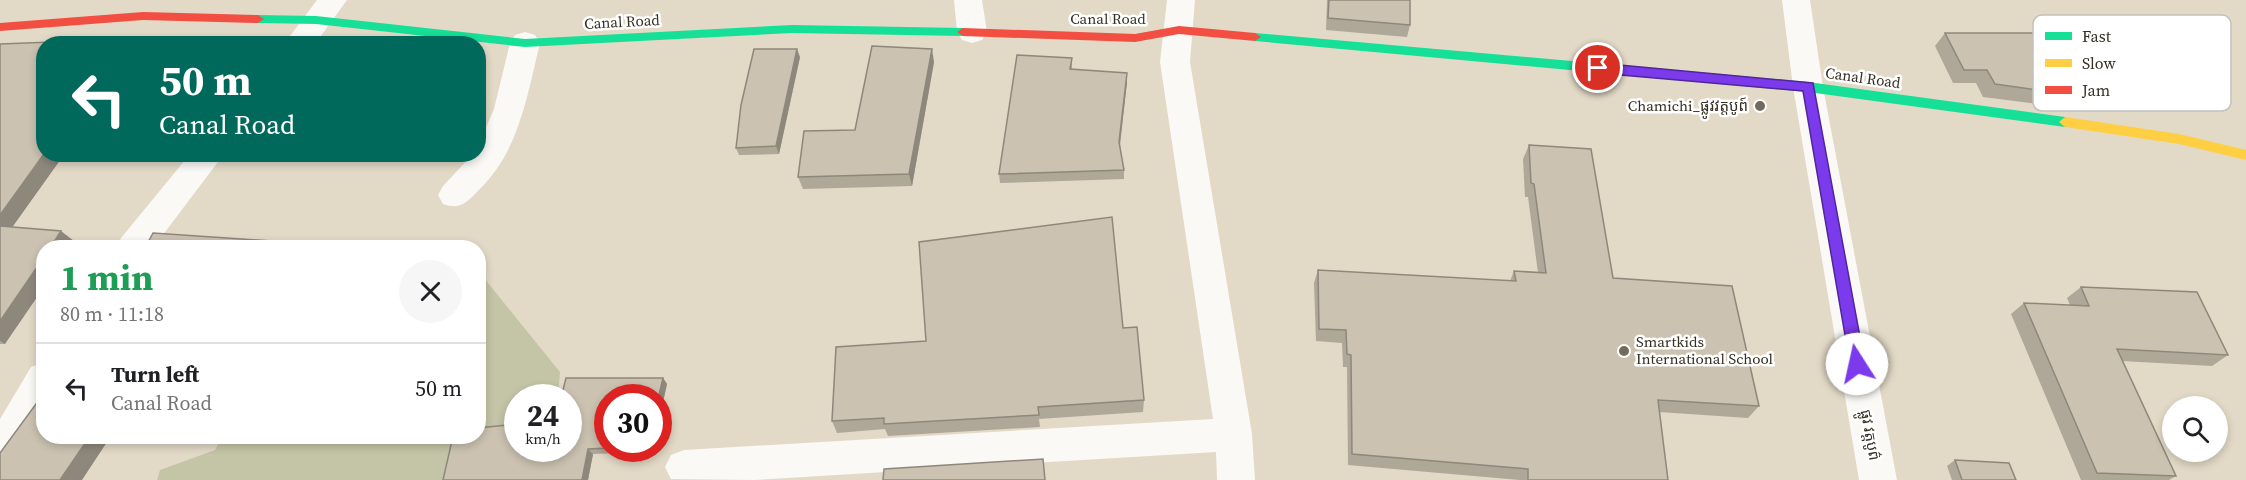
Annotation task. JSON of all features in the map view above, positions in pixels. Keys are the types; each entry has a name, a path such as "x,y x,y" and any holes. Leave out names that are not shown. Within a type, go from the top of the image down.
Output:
{"street":[{"path":"968,0 972,32"},
{"name":"ផ្លូវ វត្តបូព៌","path":"1796,0 1808,87 1878,480"},
{"path":"304,36 325,10"},
{"name":"Canal Road","path":"0,27 142,16 325,10 483,36"},
{"path":"1180,15 1175,62 1234,434 1236,480"},
{"name":"Canal Road","path":"486,37 525,43 792,29 1135,38 1180,15 1808,87 2165,136 2246,155"},
{"path":"486,159 503,126 525,43"},
{"path":"139,240 203,162"},
{"path":"454,195 484,162"},
{"path":"0,453 36,392"},
{"path":"684,467 1234,434"}],"green space":[{"path":"486,281 560,372 559,384 504,384 504,462 533,462 552,480 157,480 160,470 215,450 218,444 486,444"}],"building":[{"path":"1329,0 1410,0 1410,25 1328,18"},
{"path":"1945,33 2033,33 2033,89 1995,84 1987,70 1964,70"},
{"path":"36,43 36,162 38,162 0,215 0,44"},
{"path":"872,46 932,49 909,174 798,177 804,131 855,130"},
{"path":"754,49 797,49 776,146 736,148 741,105"},
{"path":"1017,55 1072,58 1070,69 1127,73 1119,142 1124,170 999,174"},
{"path":"1529,145 1591,149 1613,278 1732,286 1759,406 1658,400 1668,480 1528,480 1528,469 1352,454 1351,355 1347,354 1346,330 1319,329 1318,270 1516,281 1514,271 1546,273 1534,184 1531,183"},
{"path":"1112,217 1123,328 1137,327 1144,400 1038,407 1039,415 884,424 884,418 832,421 836,347 926,341 919,242"},
{"path":"0,226 61,231 55,240 36,240 36,269 0,321"},
{"path":"153,233 257,240 149,240"},
{"path":"2081,287 2197,292 2228,355 2117,349 2162,446 2162,462 2169,462 2176,476 2097,473 2024,303 2089,306"},
{"path":"566,378 663,378 662,384 594,384 594,449 588,449 582,480 443,480 451,444 486,444 486,427 504,425 504,462 582,462 582,384 564,384"},
{"path":"36,404 36,444 85,444 60,480 0,480 0,453"},
{"path":"1043,459 1045,480 883,480 884,469"},
{"path":"1955,460 2009,463 2016,480 1962,480"}],"traffic: fast":[{"path":"258,19 316,20 461,36"},
{"path":"486,39 525,43 792,29 963,32"},
{"path":"1255,37 1808,87 2065,122"}],"traffic: slow":[{"path":"2065,122 2201,143 2246,155"}],"traffic: jam":[{"path":"0,27 143,16 258,19"},
{"path":"963,32 1135,38 1179,30 1255,37"}],"place":[{"name":"Chamichi_ផ្លូវវត្តបូព៍","path":"1760,106"},
{"name":"Smartkids International School","path":"1624,351"}],"route":[{"path":"1598,68 1808,87 1857,364"}]}
